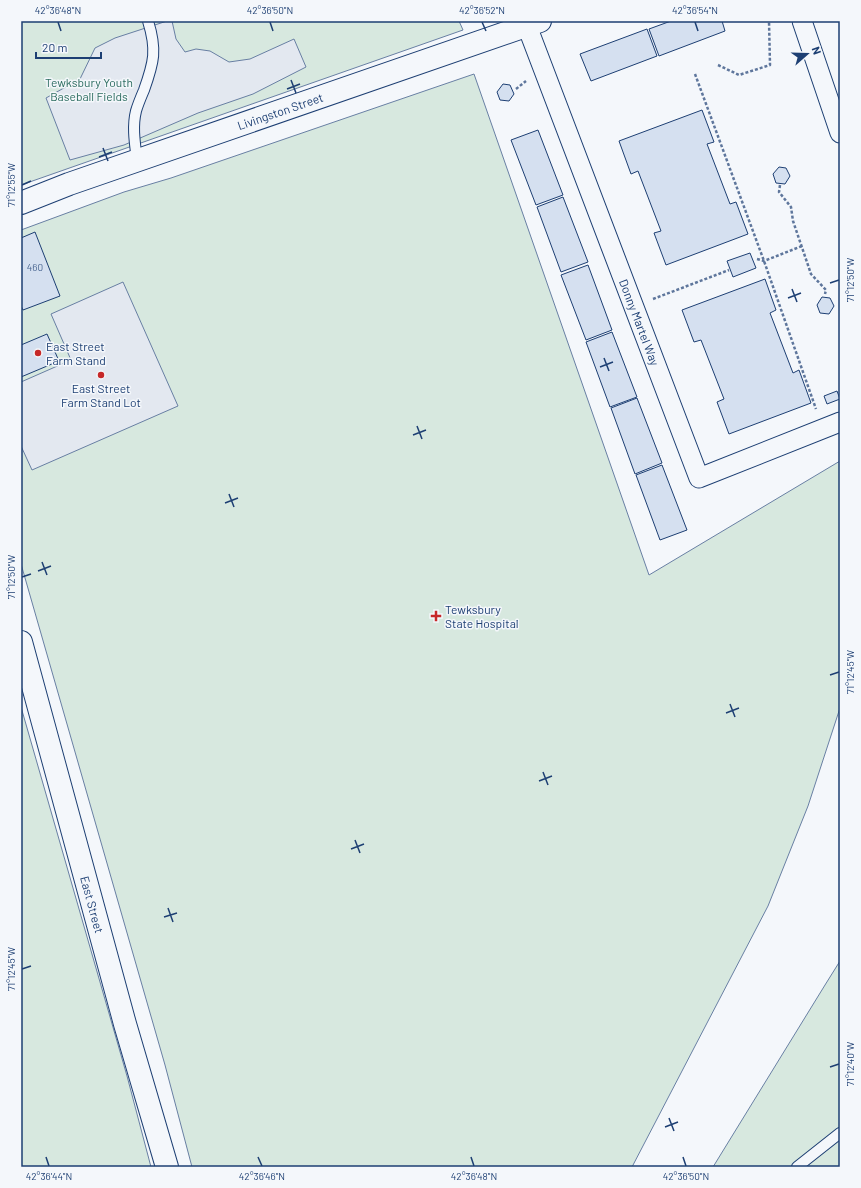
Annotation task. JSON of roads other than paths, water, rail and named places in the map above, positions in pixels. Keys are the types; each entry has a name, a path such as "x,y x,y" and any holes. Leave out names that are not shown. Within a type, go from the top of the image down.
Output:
{"main road":[{"name":"Livingston Street","path":"21,202 137,160 534,23"},
{"name":"East Street","path":"21,642 123,1017 167,1167"}],"street":[{"path":"802,21 840,133"},
{"name":"Donny Martel Way","path":"534,23 633,307 699,478 832,425"}],"lane":[{"path":"137,160 133,135 136,111 154,56 153,36 148,21"},
{"path":"797,1167 840,1133"}],"place":[{"name":"East Street Farm Stand","path":"38,353"},
{"name":"East Street Farm Stand Lot","path":"101,375"},
{"name":"Tewksbury State Hospital","path":"436,616"}],"park label":[{"name":"Tewksbury Youth Baseball Fields","path":"89,89"}]}
